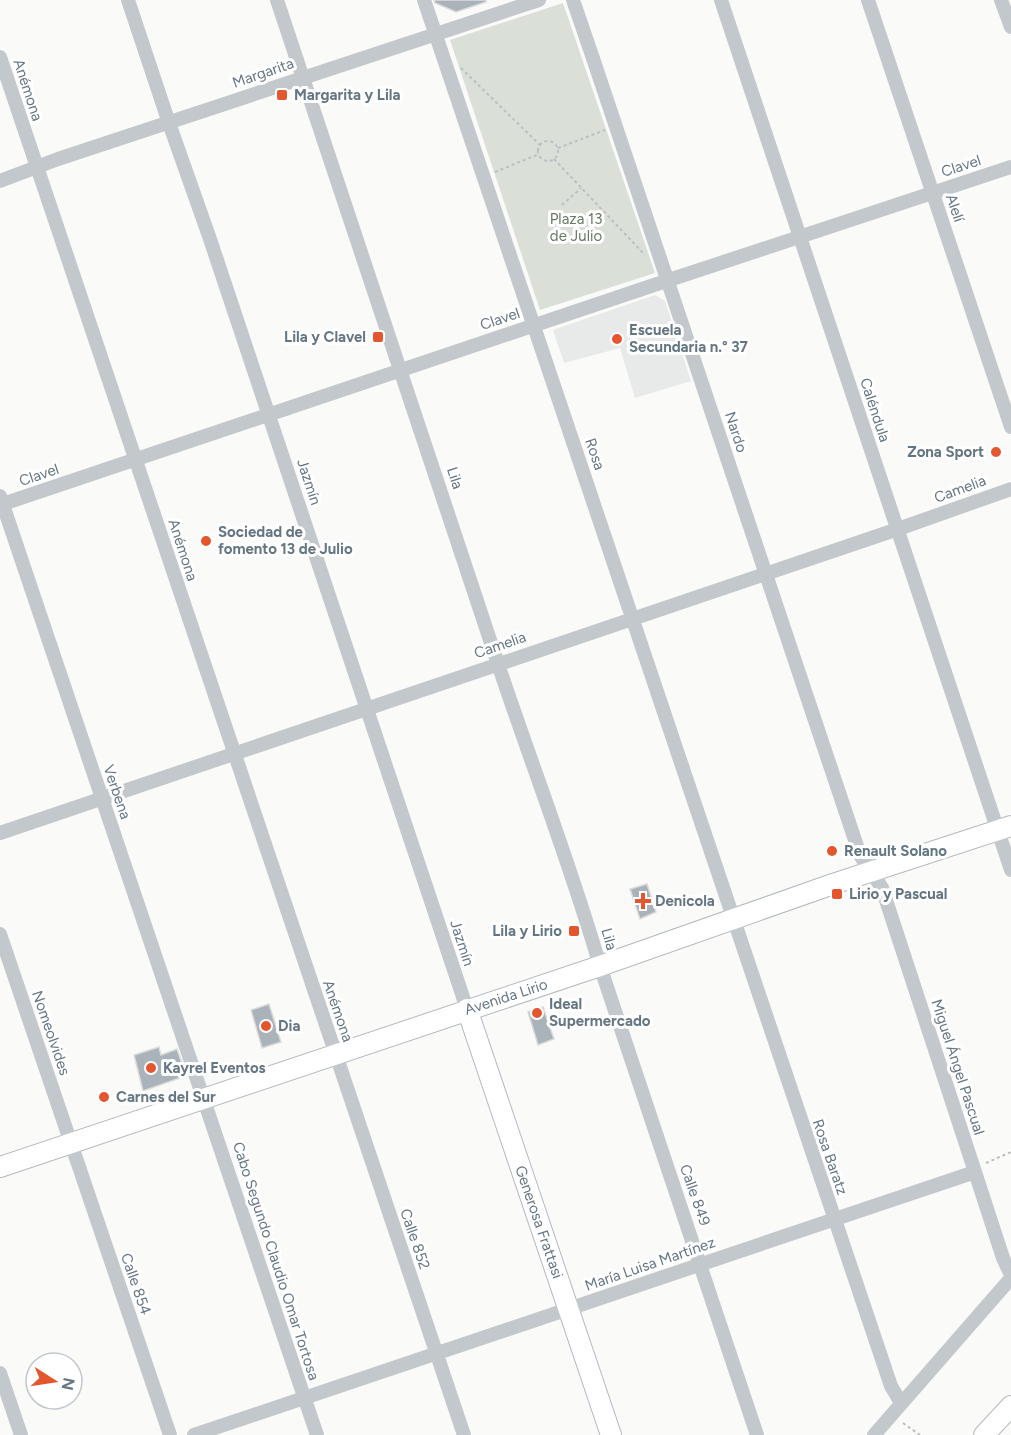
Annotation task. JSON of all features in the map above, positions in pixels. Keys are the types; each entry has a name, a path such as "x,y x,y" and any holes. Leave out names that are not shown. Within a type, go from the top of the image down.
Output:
{"main road":[{"name":"Avenida Lirio","path":"0,1167 1004,828"},
{"name":"Generosa Frattasi","path":"467,1009 611,1435"},
{"path":"984,1435 1011,1406"}],"street":[{"name":"Jazmín","path":"128,0 467,1009"},
{"name":"Lila","path":"277,0 600,966"},
{"name":"Rosa","path":"424,0 733,919"},
{"name":"Margarita","path":"0,181 58,159 539,0"},
{"name":"Nardo","path":"573,0 669,280 764,573 860,855 870,872"},
{"name":"Caléndula","path":"721,0 897,529 1004,828 1011,870"},
{"name":"Alelí","path":"868,0 1011,427"},
{"path":"1001,0 1011,27"},
{"name":"Anémona","path":"0,57 335,1054"},
{"name":"Clavel","path":"1,502 135,460 1011,167"},
{"name":"Camelia","path":"0,832 1011,489"},
{"name":"Verbena","path":"1,502 204,1098"},
{"name":"Miguel Ángel Pascual","path":"870,872 882,888 1011,1277"},
{"name":"Rosa Baratz","path":"733,919 833,1219 891,1386 901,1403"},
{"name":"Nomeolvides","path":"0,934 71,1143"},
{"name":"Calle 849","path":"600,966 757,1435"},
{"name":"Calle 852","path":"335,1054 464,1435"},
{"name":"Cabo Segundo Claudio Omar Tortosa","path":"204,1098 317,1435"},
{"name":"Calle 854","path":"71,1143 170,1435"},
{"name":"María Luisa Martínez","path":"194,1435 975,1173"},
{"path":"874,1435 1011,1277"},
{"path":"0,1373 21,1435"}],"path":[{"path":"441,49 541,146"},
{"path":"558,148 616,125"},
{"path":"539,154 545,142 552,142 558,148"},
{"path":"539,154 547,161 554,159 558,148"},
{"path":"484,176 539,154"},
{"path":"554,159 645,255"},
{"path":"562,205 581,188"},
{"path":"975,1173 989,1160 1011,1152"},
{"path":"891,1414 921,1435"}],"shaded area":[{"name":"Escuela Secundaria n.° 37","path":"655,295 665,301 691,381 635,398 620,348 564,363 553,330"}],"green space":[{"name":"Plaza 13 de Julio","path":"563,3 655,273 540,310 450,40"}],"building":[{"path":"434,0 486,0 486,2 456,12 435,3"},
{"name":"Denicola","path":"647,884 656,912 640,919 630,889"},
{"name":"Dia","path":"269,1004 281,1042 262,1048 251,1010"},
{"path":"543,1007 554,1039 538,1045 528,1012"},
{"name":"Kayrel Eventos","path":"159,1047 161,1055 177,1049 184,1069 180,1078 143,1091 134,1055"}],"place":[{"name":"Margarita y Lila","path":"282,95"},
{"name":"Lila y Clavel","path":"378,337"},
{"name":"Escuela Secundaria n.° 37","path":"617,339"},
{"name":"Zona Sport","path":"996,452"},
{"name":"Sociedad de fomento 13 de Julio","path":"206,541"},
{"name":"Renault Solano","path":"832,851"},
{"name":"Lirio y Pascual","path":"837,894"},
{"name":"Denicola","path":"643,901"},
{"name":"Lila y Lirio","path":"574,931"},
{"name":"Ideal Supermercado","path":"537,1013"},
{"name":"Dia","path":"266,1026"},
{"name":"Kayrel Eventos","path":"151,1068"},
{"name":"Carnes del Sur","path":"104,1097"}]}
